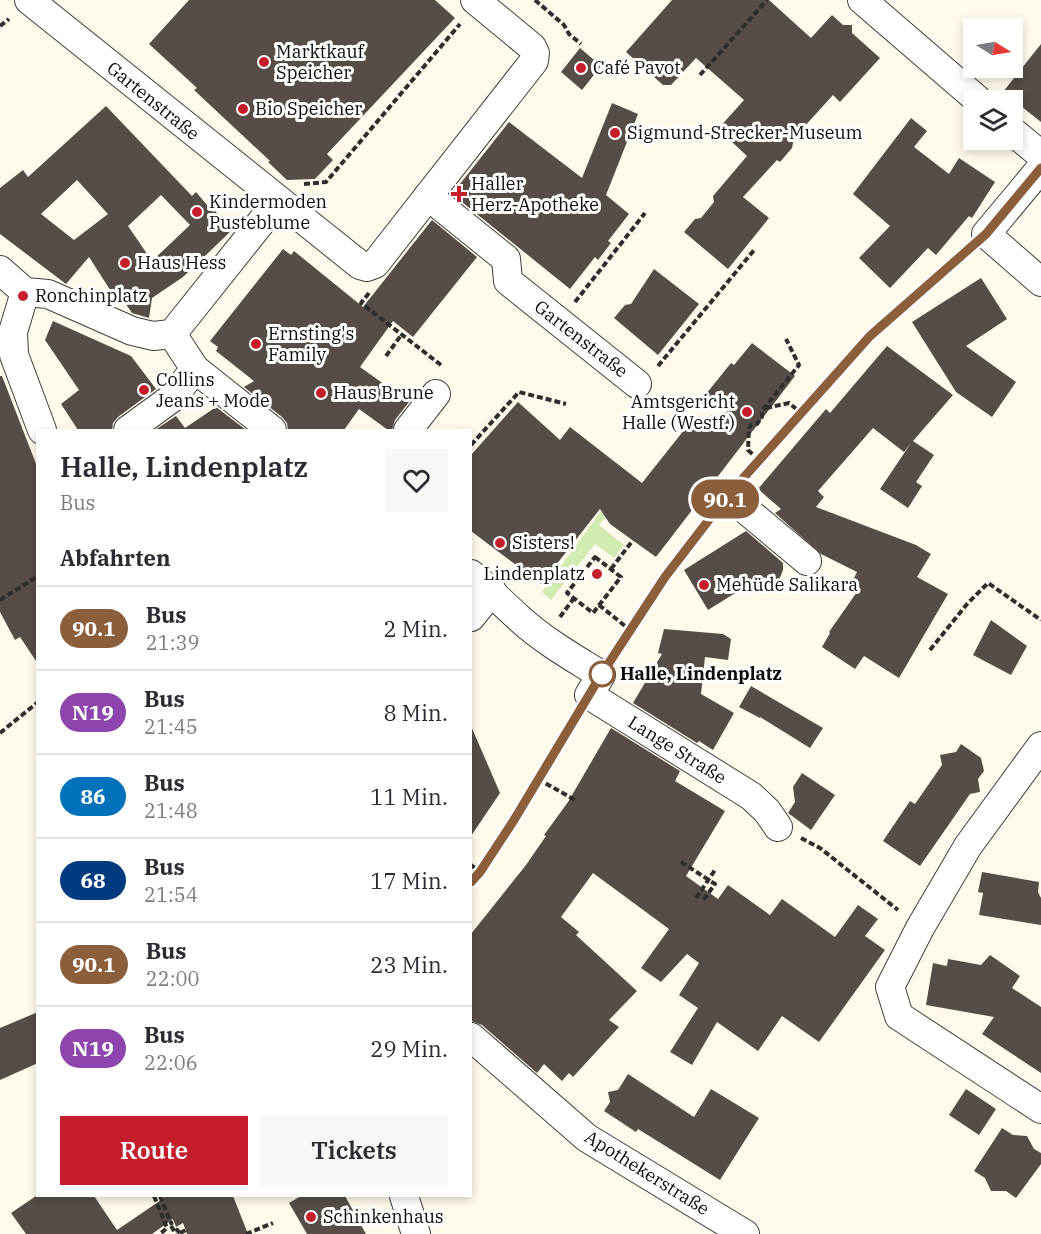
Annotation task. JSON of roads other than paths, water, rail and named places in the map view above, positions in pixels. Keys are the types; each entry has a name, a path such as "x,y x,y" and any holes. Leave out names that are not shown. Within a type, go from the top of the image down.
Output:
{"street":[{"name":"Gartenstraße","path":"29,0 360,265 367,267 375,264 428,196 506,259 508,281 637,384"},
{"path":"862,0 966,90"},
{"path":"428,196 534,61 535,53 532,47 476,1"},
{"path":"1023,140 1041,155"},
{"path":"1041,168 986,234 1041,282"},
{"path":"0,270 25,292 48,294 132,332 153,336 172,334 278,201"},
{"path":"25,292 13,332 14,355 42,429"},
{"path":"172,334 195,369 271,429"},
{"path":"129,429 172,398 195,369"},
{"path":"409,429 436,394"},
{"path":"728,495 807,561"},
{"path":"472,614 481,583"},
{"name":"Lange Straße","path":"481,583 520,619 560,649 601,675 589,695 751,796 767,811 778,827"},
{"path":"1041,746 968,846 920,927 890,987 899,1016 1041,1109"},
{"name":"Apothekerstraße","path":"472,1038 587,1138 745,1234"},
{"path":"404,1197 416,1234"}],"place":[{"name":"Marktkauf Speicher","path":"264,62"},
{"name":"Café Pavot","path":"581,68"},
{"name":"Bio Speicher","path":"243,109"},
{"name":"Sigmund-Strecker-Museum","path":"615,133"},
{"name":"Haller Herz-Apotheke","path":"459,194"},
{"name":"Kindermoden Pusteblume","path":"197,212"},
{"name":"Haus Hess","path":"125,263"},
{"name":"Ronchinplatz","path":"23,296"},
{"name":"Ernsting's Family","path":"256,344"},
{"name":"Collins Jeans + Mode","path":"144,390"},
{"name":"Haus Brune","path":"321,393"},
{"name":"Amtsgericht Halle (Westf.)","path":"747,412"},
{"name":"Sisters!","path":"500,543"},
{"name":"Lindenplatz","path":"597,574"},
{"name":"Mehüde Salikara","path":"704,585"},
{"name":"Halle, Lindenplatz","path":"602,674"},
{"name":"Schinkenhaus","path":"311,1217"}]}
